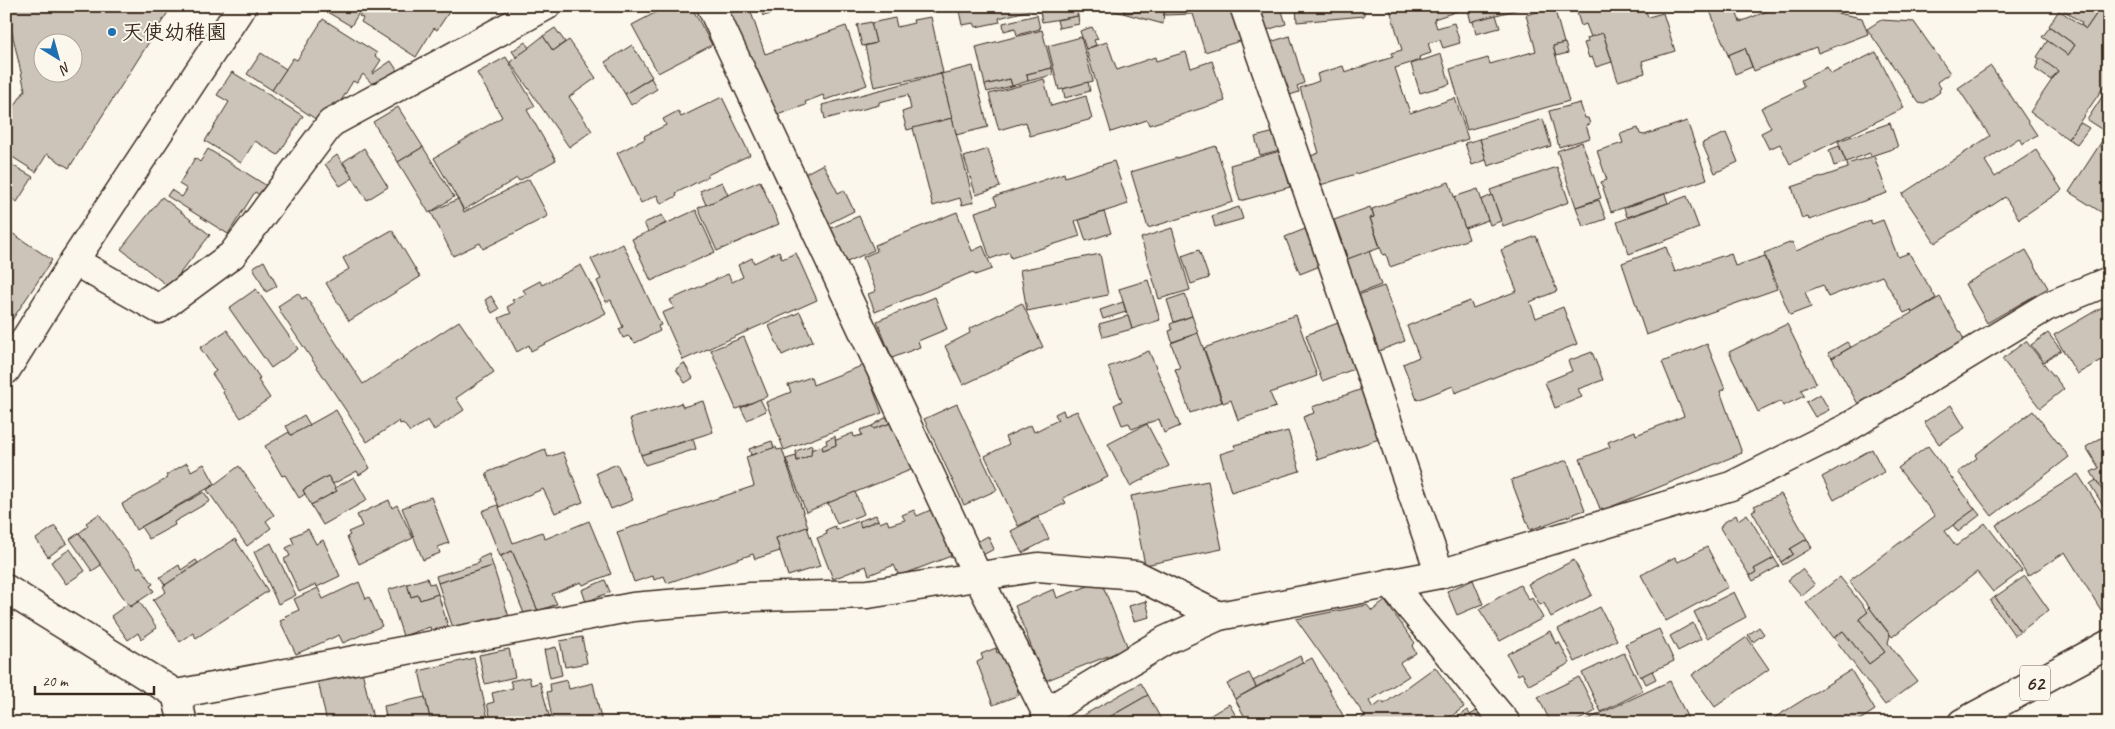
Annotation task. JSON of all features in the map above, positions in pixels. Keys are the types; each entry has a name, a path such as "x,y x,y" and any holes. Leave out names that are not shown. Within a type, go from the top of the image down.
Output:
{"street":[{"path":"6,370 74,262 242,6"},
{"path":"74,262 159,309 232,255 330,123 546,6"},
{"path":"711,6 978,576 1048,717 1166,640 1219,616 1440,574 1731,486 1847,428 2046,308 2109,281"},
{"path":"1244,6 1440,574"},
{"path":"6,589 176,694 633,608 752,597 868,594 1038,567 1136,575 1219,616"},
{"path":"1390,583 1506,723"},
{"name":"62","path":"1962,723 2109,644"},
{"path":"176,694 183,723"}],"building":[{"path":"6,6 166,6 170,9 69,168 47,154 36,172 6,153 6,119 25,90"},
{"path":"323,6 353,6 360,11 351,26 322,9"},
{"path":"366,6 453,6 437,30 434,28 416,57 361,22 363,18 359,16"},
{"path":"668,6 691,6 712,45 658,73 632,25"},
{"path":"726,6 749,6 765,54 846,26 867,85 825,100 823,95 805,102 806,105 777,115 770,97 764,99"},
{"path":"760,6 786,6 787,10 763,16"},
{"path":"958,6 1030,6 1030,10 999,18 1000,22 976,27 974,23 962,25"},
{"path":"1039,6 1076,6 1078,16 1042,22"},
{"path":"1097,6 1124,6 1124,12 1164,11 1163,24"},
{"path":"1124,6 1233,6 1243,40 1205,52 1193,14 1165,15 1164,11 1124,12"},
{"path":"1260,6 1286,6 1287,9 1282,11 1286,24 1267,30"},
{"path":"1296,6 1364,6 1364,16 1297,22"},
{"path":"1389,6 1456,6 1458,11 1434,19 1437,28 1454,23 1460,43 1443,48 1440,40 1428,43 1431,53 1419,57 1420,60 1395,68 1410,113 1455,98 1468,139 1314,187 1305,158 1319,153 1300,88 1319,81 1317,74 1343,66 1345,72 1393,57 1391,53 1402,50"},
{"path":"1467,6 1529,6 1471,22"},
{"path":"1575,6 1644,6 1648,17 1663,13 1675,51 1642,61 1645,73 1618,81 1603,33 1591,37 1586,24 1581,26"},
{"path":"1708,6 1734,6 1740,22 1780,6 1802,6 1862,18 1868,34 1818,53 1816,47 1754,71 1745,48 1728,55"},
{"path":"2064,6 2086,6 2097,13 2086,29 2081,25 2082,23 2062,9"},
{"path":"2086,6 2109,6 2109,79 2068,139 2030,112 2058,71 2037,57 2048,40 2068,55 2075,45 2049,26 2059,10 2086,29 2097,13"},
{"path":"1554,7 1564,43 1553,46 1569,101 1467,130 1450,69 1488,58 1490,64 1536,51 1526,15"},
{"path":"1037,15 1040,29 1017,35 1015,28 1004,31 1003,23"},
{"path":"1496,15 1500,28 1476,34 1473,21"},
{"path":"1078,16 1079,24 1059,28 1057,20"},
{"path":"931,17 943,73 874,87 865,46 876,43 871,23 895,18 897,27 914,23 913,20"},
{"path":"323,19 377,53 375,56 381,60 372,74 391,61 397,70 373,85 363,74 357,83 353,81 338,106 333,103 320,122 272,90 293,58 297,60"},
{"path":"1881,20 1914,22 1950,73 1937,82 1941,88 1940,92 1923,104 1919,103 1867,29"},
{"path":"871,22 876,43 862,46 857,25"},
{"path":"1092,27 1098,39 1094,40 1096,45 1086,49 1080,31"},
{"path":"2050,27 2075,45 2068,55 2042,37"},
{"path":"555,28 565,42 553,51 543,36"},
{"path":"1042,30 1052,68 1027,74 1028,81 1012,86 1010,79 985,85 976,47"},
{"path":"1603,33 1612,62 1596,67 1592,57 1589,58 1584,43 1588,42 1587,38"},
{"path":"543,36 553,51 569,40 596,78 569,97 592,131 569,147 510,62"},
{"path":"1290,36 1304,83 1297,86 1299,92 1287,96 1270,42"},
{"path":"1081,37 1093,81 1059,90 1048,46"},
{"path":"525,42 529,48 516,57 512,51"},
{"path":"1107,42 1117,70 1155,57 1156,61 1186,52 1191,68 1212,61 1225,101 1149,125 1147,120 1111,132 1086,49"},
{"path":"1565,43 1568,53 1556,56 1553,46"},
{"path":"632,45 652,77 625,94 605,62"},
{"path":"1745,48 1752,67 1735,74 1728,55"},
{"path":"1876,52 1904,108 1790,164 1780,144 1769,149 1761,133 1771,128 1761,108 1804,87 1801,80 1827,67 1831,74"},
{"path":"261,53 286,69 272,90 247,74"},
{"path":"1441,54 1450,84 1420,93 1411,64"},
{"path":"506,57 535,106 527,110 556,160 519,181 517,178 464,210 434,158 502,117 477,73"},
{"path":"2040,58 2058,71 2051,80 2035,69"},
{"path":"973,66 988,127 956,135 941,74"},
{"path":"1991,66 2037,135 2022,144 2019,138 1985,161 1995,177 2036,150 2062,190 2019,219 2005,197 1935,243 1902,194 1990,136 1958,88"},
{"path":"1052,68 1053,75 1028,81 1027,74"},
{"path":"232,72 303,116 278,155 255,141 241,163 205,141 229,102 217,95"},
{"path":"941,74 952,118 907,130 902,112 911,109 908,95 879,102 879,105 825,119 822,105"},
{"path":"651,78 657,89 631,105 625,94"},
{"path":"1010,79 1012,86 987,92 985,85"},
{"path":"1044,79 1051,106 1086,96 1092,119 1030,136 1026,122 999,130 989,94"},
{"path":"1088,82 1090,91 1065,98 1063,89"},
{"path":"2109,86 2109,134 2087,120"},
{"path":"722,97 750,155 707,175 707,177 676,193 677,196 661,204 657,195 641,203 617,153 645,139 644,136 666,125 663,119 678,111 681,117"},
{"path":"1580,103 1585,118 1588,118 1590,124 1586,125 1590,138 1559,147 1549,111"},
{"path":"398,107 423,147 398,162 373,122"},
{"path":"952,118 974,202 962,205 960,198 933,206 913,128"},
{"path":"1543,119 1551,146 1488,166 1480,139"},
{"path":"1687,121 1707,179 1611,212 1601,182 1607,180 1597,151 1623,143 1620,134 1638,128 1640,134 1644,135"},
{"path":"2079,122 2089,128 2077,144 2068,139"},
{"path":"1890,123 1898,147 1871,156 1870,153 1846,162 1838,141"},
{"path":"1275,132 1280,150 1260,155 1255,137"},
{"path":"1726,133 1738,162 1715,173 1702,143"},
{"path":"1480,139 1486,160 1472,165 1465,143"},
{"path":"2102,141 2109,146 2109,217 2069,192"},
{"path":"1582,142 1601,198 1576,207 1557,151"},
{"path":"1216,146 1233,202 1148,228 1131,172"},
{"path":"1839,146 1846,162 1834,166 1829,150"},
{"path":"423,147 454,197 429,213 398,162"},
{"path":"364,148 388,187 367,200 343,162"},
{"path":"208,149 267,186 261,196 255,192 228,234 167,196 171,190 182,197 187,189 179,184 195,158 200,162"},
{"path":"988,149 1000,187 976,195 964,157"},
{"path":"1280,151 1290,187 1240,201 1230,165"},
{"path":"337,155 353,178 340,186 325,164"},
{"path":"1874,156 1887,193 1809,220 1808,217 1802,219 1792,187 1848,168 1847,164"},
{"path":"1114,161 1128,204 1075,221 1080,236 1011,258 1009,252 990,259 975,212 997,205 994,197 1064,173 1065,177"},
{"path":"7,162 33,177 17,202 6,195"},
{"path":"823,164 838,193 844,190 854,211 824,226 799,177"},
{"path":"1557,167 1569,202 1503,226 1490,190"},
{"path":"529,179 548,216 483,249 480,243 453,256 431,212 458,199 464,212"},
{"path":"760,181 779,224 717,251 698,208"},
{"path":"722,182 728,195 706,205 700,191"},
{"path":"1449,182 1469,239 1390,267 1386,254 1383,255 1370,218 1374,217 1372,209"},
{"path":"1478,189 1488,220 1465,228 1454,197"},
{"path":"1665,194 1668,203 1627,217 1624,208"},
{"path":"1492,195 1501,221 1490,225 1481,200"},
{"path":"1687,196 1699,228 1629,254 1617,222"},
{"path":"162,197 210,235 169,287 121,249"},
{"path":"1599,200 1606,219 1583,227 1576,207"},
{"path":"1239,207 1243,219 1215,227 1212,216"},
{"path":"1370,207 1374,217 1370,218 1380,248 1348,259 1334,220"},
{"path":"696,210 715,252 651,281 632,239"},
{"path":"957,212 972,251 983,246 992,269 975,275 973,272 875,312 868,294 876,291 863,257 877,251 875,245"},
{"path":"1104,212 1111,233 1086,241 1079,220"},
{"path":"662,215 666,223 648,232 644,223"},
{"path":"859,216 874,250 847,262 831,228"},
{"path":"1870,220 1872,224 1883,220 1898,257 1909,253 1936,298 1912,313 1911,310 1904,313 1882,276 1828,297 1823,285 1805,292 1811,307 1790,315 1764,253 1792,242 1796,251"},
{"path":"1172,228 1190,290 1159,299 1141,238"},
{"path":"6,229 52,260 6,329"},
{"path":"1305,229 1320,266 1300,274 1285,237"},
{"path":"392,230 420,277 349,321 326,283 349,269 343,258"},
{"path":"1536,236 1557,291 1530,302 1536,318 1563,307 1577,344 1455,393 1453,386 1417,400 1403,364 1419,357 1407,326 1470,301 1473,308 1517,291 1501,250"},
{"path":"623,244 661,325 658,326 660,331 635,343 628,336 623,338 619,329 623,327 611,300 606,302 597,281 601,279 591,259"},
{"path":"1666,247 1675,272 1731,253 1735,266 1765,256 1777,289 1646,335 1622,263"},
{"path":"1199,250 1209,278 1191,284 1182,256"},
{"path":"2026,250 2048,288 1987,323 1965,284"},
{"path":"779,251 782,259 796,253 817,300 683,360 662,313 674,308 670,300 728,274 732,282 743,277 738,265 752,258 754,263"},
{"path":"1369,251 1381,285 1354,295 1342,261"},
{"path":"1100,254 1108,295 1027,311 1020,270"},
{"path":"264,261 277,286 266,292 253,267"},
{"path":"581,265 606,313 531,351 529,345 517,352 499,318 511,313 507,307 514,303 512,300 526,294 523,290 540,281 542,285"},
{"path":"1148,280 1160,320 1132,329 1119,289"},
{"path":"1384,286 1405,341 1376,352 1355,296"},
{"path":"256,289 298,349 271,368 229,308"},
{"path":"298,293 302,299 306,297 363,384 459,321 494,372 456,398 464,410 434,430 428,420 410,432 399,421 367,442 281,313 278,306"},
{"path":"1185,294 1192,316 1174,322 1167,300"},
{"path":"491,296 499,309 492,313 485,300"},
{"path":"935,297 947,329 918,341 920,347 892,358 877,321"},
{"path":"1940,297 1965,341 1858,404 1832,358"},
{"path":"1123,302 1126,312 1103,319 1100,310"},
{"path":"1022,303 1043,347 963,385 945,346 970,333 969,329"},
{"path":"2109,303 2109,356 2077,374 2054,335"},
{"path":"800,312 813,341 782,355 769,326"},
{"path":"1296,315 1317,376 1270,393 1276,407 1238,420 1231,400 1223,403 1204,348"},
{"path":"1128,316 1132,329 1103,337 1099,324"},
{"path":"1192,316 1198,333 1172,342 1169,331 1172,330 1170,324"},
{"path":"1338,323 1354,369 1322,381 1306,335"},
{"path":"1787,324 1816,383 1801,390 1804,396 1783,406 1781,401 1758,412 1729,352"},
{"path":"227,330 260,378 258,380 270,398 241,418 223,393 224,391 212,374 216,371 200,348"},
{"path":"1198,333 1222,402 1190,413 1175,369 1180,368 1171,343"},
{"path":"2048,333 2061,350 2044,362 2031,345"},
{"path":"744,337 768,396 736,409 711,350"},
{"path":"2026,341 2064,389 2040,408 2002,359"},
{"path":"1847,342 1851,347 1832,358 1828,353"},
{"path":"1707,344 1725,389 1720,391 1742,453 1601,511 1580,459 1610,447 1608,442 1635,431 1636,435 1684,416 1662,362"},
{"path":"1149,351 1180,426 1164,433 1159,419 1132,429 1129,423 1122,425 1114,405 1122,401 1108,367"},
{"path":"1592,352 1603,380 1578,389 1582,397 1555,408 1545,382 1572,371 1568,361"},
{"path":"684,363 693,378 685,383 676,369"},
{"path":"864,365 882,413 784,450 766,402 791,392 788,385 811,377 813,385"},
{"path":"1365,388 1382,438 1318,460 1303,417 1314,413 1312,407"},
{"path":"1820,394 1829,410 1815,417 1806,402"},
{"path":"760,399 766,411 747,420 741,408"},
{"path":"703,401 713,432 641,455 630,419 681,403 683,407"},
{"path":"957,404 997,490 964,505 924,419"},
{"path":"1951,405 1965,428 1939,444 1924,422"},
{"path":"336,410 370,468 359,475 357,471 333,484 328,476 303,490 305,494 299,498 285,475 282,476 265,446 289,432 291,435"},
{"path":"1063,410 1065,416 1077,411 1108,477 1063,498 1066,503 1018,526 985,456 1009,444 1005,437 1031,425 1034,432 1058,420 1055,414"},
{"path":"2033,411 2069,457 1992,516 1958,472 1977,458 1975,455"},
{"path":"304,415 310,425 291,435 286,426"},
{"path":"888,416 891,423 874,429 872,426"},
{"path":"891,423 900,446 904,445 913,469 806,512 786,459 796,456 797,461 811,455 810,451 813,449 822,446 823,450 836,445 834,441 853,433 854,437 862,435 860,430 872,426 874,429"},
{"path":"1147,424 1169,466 1130,486 1108,444"},
{"path":"1288,431 1300,471 1231,492 1220,454 1236,449 1234,445"},
{"path":"2109,433 2109,501 2091,472 2099,468 2086,447"},
{"path":"835,436 836,445 823,450 822,446 827,444 826,440"},
{"path":"693,439 696,449 645,465 641,455"},
{"path":"772,441 774,448 751,455 749,449"},
{"path":"812,445 811,455 797,461 796,451"},
{"path":"1928,446 1975,509 1945,531 1956,546 1985,523 2022,571 1993,592 1977,572 1892,637 1849,581 1935,516 1898,468"},
{"path":"776,447 777,450 782,449 808,527 776,538 780,551 755,559 753,554 667,583 664,576 654,580 653,576 634,582 617,532 754,486 746,457"},
{"path":"545,449 548,457 563,452 583,502 555,513 543,489 499,507 486,473"},
{"path":"1872,449 1884,472 1834,500 1822,477"},
{"path":"1567,460 1585,510 1530,530 1511,480"},
{"path":"187,463 191,471 204,464 215,484 136,530 122,504 168,478 166,475"},
{"path":"617,464 633,500 611,509 596,473"},
{"path":"239,466 274,515 266,521 271,528 247,546 207,490"},
{"path":"2078,474 2109,523 2109,605 2101,610 2065,552 2028,576 1996,525"},
{"path":"328,476 337,491 311,505 303,490"},
{"path":"354,477 367,500 323,525 311,505 337,491 335,488"},
{"path":"2096,480 2109,501 2107,512 2090,484"},
{"path":"1208,481 1222,549 1145,565 1131,496"},
{"path":"204,492 210,501 174,522 175,525 149,539 141,527"},
{"path":"855,492 864,514 837,524 828,503"},
{"path":"1781,494 1807,539 1790,549 1793,554 1781,562 1752,511 1756,509 1754,506"},
{"path":"431,497 449,543 438,547 440,553 423,560 402,508"},
{"path":"389,500 392,508 397,505 413,538 359,564 347,537 350,535 348,532 362,526 357,515"},
{"path":"498,505 513,543 542,532 545,539 589,521 611,574 583,585 581,582 552,594 557,604 538,611 512,551 500,556 482,511"},
{"path":"933,509 951,556 899,576 894,565 869,575 866,566 833,579 817,538 827,534 826,530 835,526 836,530 859,521 861,527 878,520 880,523 887,520 889,525 905,520 902,515 914,510 917,516"},
{"path":"1975,509 1980,515 1958,532 1953,525"},
{"path":"99,514 138,568 140,566 153,584 150,586 154,591 130,607 79,533 88,526 86,523"},
{"path":"1747,514 1774,558 1754,569 1756,572 1750,576 1720,528 1723,523 1736,515 1738,520"},
{"path":"876,515 878,520 861,527 859,521"},
{"path":"1038,517 1049,539 1022,553 1011,531"},
{"path":"55,526 67,543 48,557 36,539"},
{"path":"807,527 820,566 788,576 776,538"},
{"path":"308,529 316,544 323,540 340,576 317,587 316,584 299,592 284,559 290,556 286,548 294,544 291,537"},
{"path":"79,533 101,565 92,571 70,539"},
{"path":"988,536 994,549 981,556 975,543"},
{"path":"235,539 268,591 196,638 193,633 180,642 153,600 166,592 163,586"},
{"path":"1807,539 1812,548 1783,565 1781,562 1793,554 1790,549"},
{"path":"271,543 296,595 278,604 254,552"},
{"path":"1707,547 1728,587 1666,621 1641,575 1675,557 1678,562"},
{"path":"70,549 85,571 66,584 51,562"},
{"path":"512,551 538,611 525,616 501,556"},
{"path":"489,554 493,566 438,583 436,576 479,563 478,559"},
{"path":"1774,558 1779,566 1753,581 1750,576 1756,572 1754,569"},
{"path":"196,560 198,563 165,585 160,577 179,565 181,570"},
{"path":"1574,560 1592,595 1551,617 1544,603 1540,605 1528,584"},
{"path":"493,566 509,617 495,622 494,618 453,628 438,583"},
{"path":"1802,569 1815,585 1802,596 1788,580"},
{"path":"2025,576 2049,610 2020,632 1995,597"},
{"path":"1840,577 1868,612 1859,619 1885,652 1869,664 1843,631 1833,638 1806,603"},
{"path":"427,578 429,584 434,583 438,594 420,600 418,595 411,597 407,584"},
{"path":"605,580 610,592 586,602 582,590"},
{"path":"1473,580 1483,604 1457,615 1447,591"},
{"path":"1101,581 1128,648 1045,681 1015,606 1054,589 1057,598"},
{"path":"359,582 366,599 369,597 382,626 343,643 339,635 296,654 280,621 287,618 285,616 299,610 294,599 318,588 323,599"},
{"path":"407,584 411,597 418,595 420,600 438,594 448,626 431,632 430,627 403,636 388,590"},
{"path":"1520,585 1529,600 1532,598 1543,618 1500,641 1479,609"},
{"path":"1734,592 1746,617 1707,638 1694,612"},
{"path":"1995,597 2020,632 2015,636 1990,601"},
{"path":"139,601 157,628 141,639 138,633 128,640 111,616 128,604 130,607"},
{"path":"1146,601 1150,617 1134,621 1129,606"},
{"path":"1385,601 1415,643 1412,646 1416,653 1400,663 1409,676 1369,701 1373,708 1382,701 1384,704 1435,667 1464,707 1442,723 1364,723 1361,719 1365,716 1296,619 1367,605 1372,611"},
{"path":"1600,607 1617,640 1575,662 1558,629"},
{"path":"1869,607 1890,635 1888,643 1917,681 1885,705 1834,638 1843,631 1869,664 1885,652 1859,619 1868,612 1866,610"},
{"path":"1693,623 1701,639 1678,651 1670,636"},
{"path":"1759,627 1764,634 1753,642 1748,635"},
{"path":"1659,629 1674,661 1640,677 1625,644"},
{"path":"1550,631 1556,644 1559,642 1570,663 1529,685 1522,673 1518,675 1507,654"},
{"path":"582,637 587,663 565,667 560,641"},
{"path":"1747,637 1769,669 1715,707 1692,675"},
{"path":"556,647 562,675 550,678 544,650"},
{"path":"996,648 997,653 1004,650 1019,695 993,705 977,662 983,659 981,654"},
{"path":"509,649 515,677 485,684 479,655"},
{"path":"1624,653 1643,691 1601,712 1582,673"},
{"path":"1300,656 1303,663 1256,687 1253,681"},
{"path":"474,658 489,723 431,723 419,671"},
{"path":"1312,658 1347,723 1248,723 1235,699"},
{"path":"1851,670 1875,710 1855,723 1777,723 1774,718"},
{"path":"362,671 374,723 327,723 318,681"},
{"path":"1652,671 1656,679 1646,684 1642,676"},
{"path":"1249,673 1256,687 1235,699 1227,684"},
{"path":"529,677 531,685 540,682 551,723 492,723 487,704 494,702 492,693 513,688 510,681"},
{"path":"1579,677 1596,711 1573,723 1551,723 1538,697"},
{"path":"567,680 569,689 593,683 602,723 553,723 547,692 551,691 550,684"},
{"path":"1670,681 1690,723 1582,722"},
{"path":"1141,683 1148,695 1099,723 1075,723 1073,721"},
{"path":"1148,695 1163,723 1099,723"},
{"path":"425,697 431,723 387,723 384,706"},
{"path":"1229,704 1239,721 1235,723 1198,723"},
{"path":"1467,710 1476,723 1449,723"},
{"path":"1477,711 1485,723 1476,723 1470,715"}],"place":[{"name":"天使幼稚園","path":"112,32"}]}
